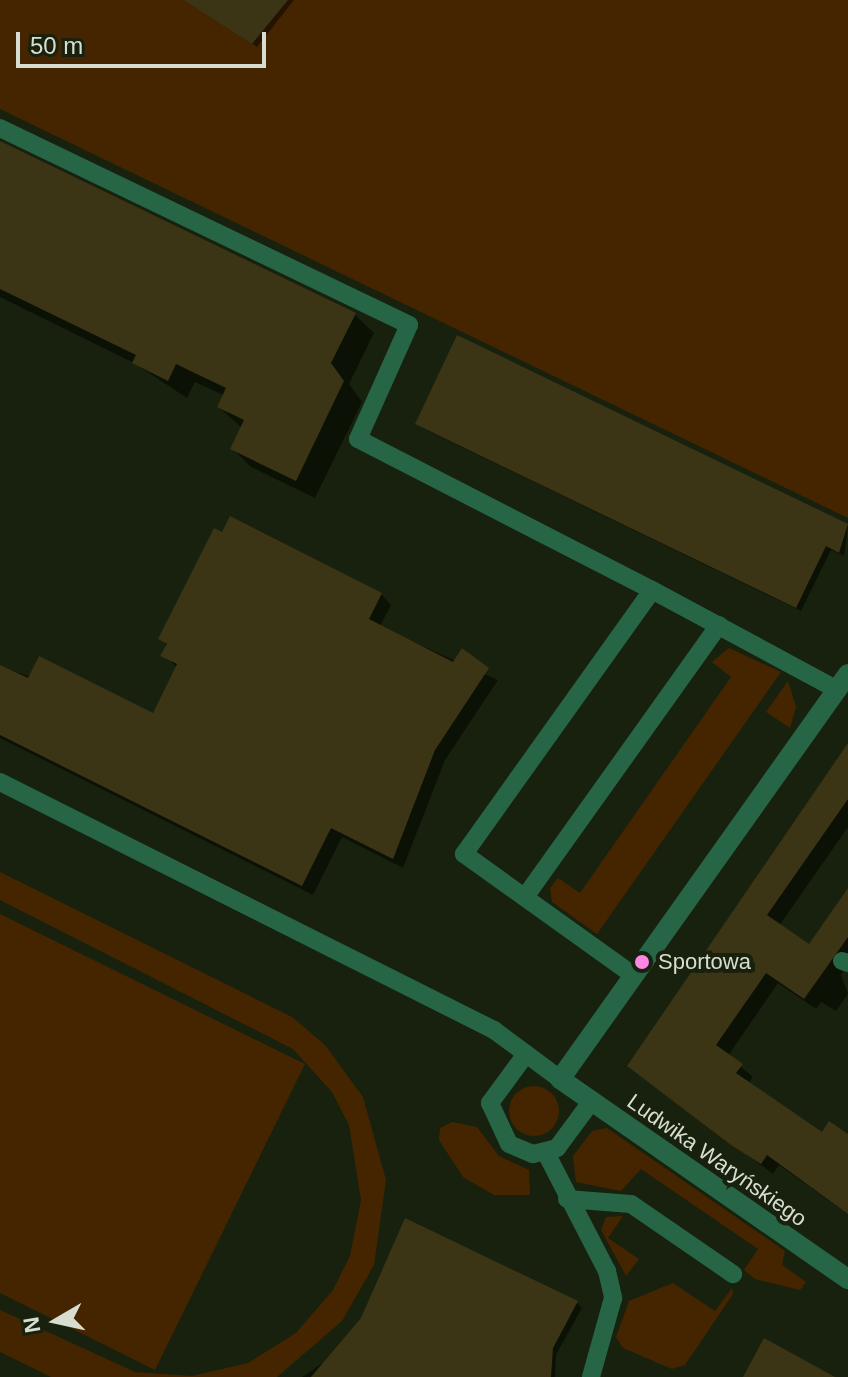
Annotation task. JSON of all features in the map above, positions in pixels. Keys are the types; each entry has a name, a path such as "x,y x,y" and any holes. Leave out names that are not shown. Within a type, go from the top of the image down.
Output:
{"street":[{"path":"560,1079 844,687"},
{"name":"Ludwika Waryńskiego","path":"560,1079 848,1279"}],"lane":[{"path":"0,128 409,325 358,439 844,687"},
{"path":"633,975 464,854 652,590"},
{"path":"525,897 719,625"},
{"path":"0,782 494,1030 560,1079"},
{"path":"526,1054 499,1086 491,1115 509,1144 546,1153 565,1140 591,1102"},
{"path":"546,1153 567,1199 607,1271 613,1298 591,1377"},
{"path":"567,1199 631,1204 733,1274"}],"shaded area":[{"path":"0,0 848,0 848,518 0,109"},
{"path":"729,648 781,672 597,934 552,902 550,888 558,878 580,893 731,677 712,662"},
{"path":"788,681 796,707 790,728 766,712"},
{"path":"0,872 292,1017 325,1045 363,1097 386,1180 374,1265 342,1321 277,1377 51,1377 0,1352 0,1310 135,1372 192,1376 248,1363 296,1333 333,1290 350,1256 361,1200 349,1125 332,1092 293,1049 0,900"},
{"path":"0,914 305,1064 155,1370 0,1293"},
{"path":"534,1086 552,1093 559,1111 552,1129 534,1136 516,1129 509,1111 516,1093"},
{"path":"452,1122 477,1127 499,1156 529,1170 530,1195 494,1195 463,1177 439,1140 440,1128"},
{"path":"607,1128 785,1251 782,1265 806,1282 800,1290 755,1279 744,1270 758,1249 641,1169 621,1191 576,1182 573,1156 592,1131"},
{"path":"623,1216 608,1238 639,1259 626,1276 601,1230 606,1217"},
{"path":"673,1283 715,1311 732,1288 733,1294 685,1365 672,1369 623,1348 616,1337 629,1301"}],"building":[{"path":"184,0 288,0 252,44"},
{"path":"0,141 356,313 331,363 344,381 296,481 230,449 244,420 217,407 226,388 176,364 168,381 132,363 136,355 0,289"},
{"path":"457,335 848,524 839,553 826,546 796,608 415,424"},
{"path":"230,516 382,593 369,619 453,662 462,648 489,668 435,750 393,859 331,828 302,886 0,735 0,665 28,678 39,656 153,713 177,664 160,656 167,644 158,639 214,528 222,532"},
{"path":"848,743 848,799 767,915 809,944 848,888 848,937 804,999 766,973 716,1045 743,1064 736,1073 822,1132 829,1121 848,1134 848,1214 767,1155 761,1164 731,1145 627,1066"},
{"path":"405,1218 578,1301 553,1348 551,1377 311,1377 361,1318"},
{"path":"764,1338 835,1377 743,1377"}],"place":[{"name":"Sportowa","path":"642,962"}]}
